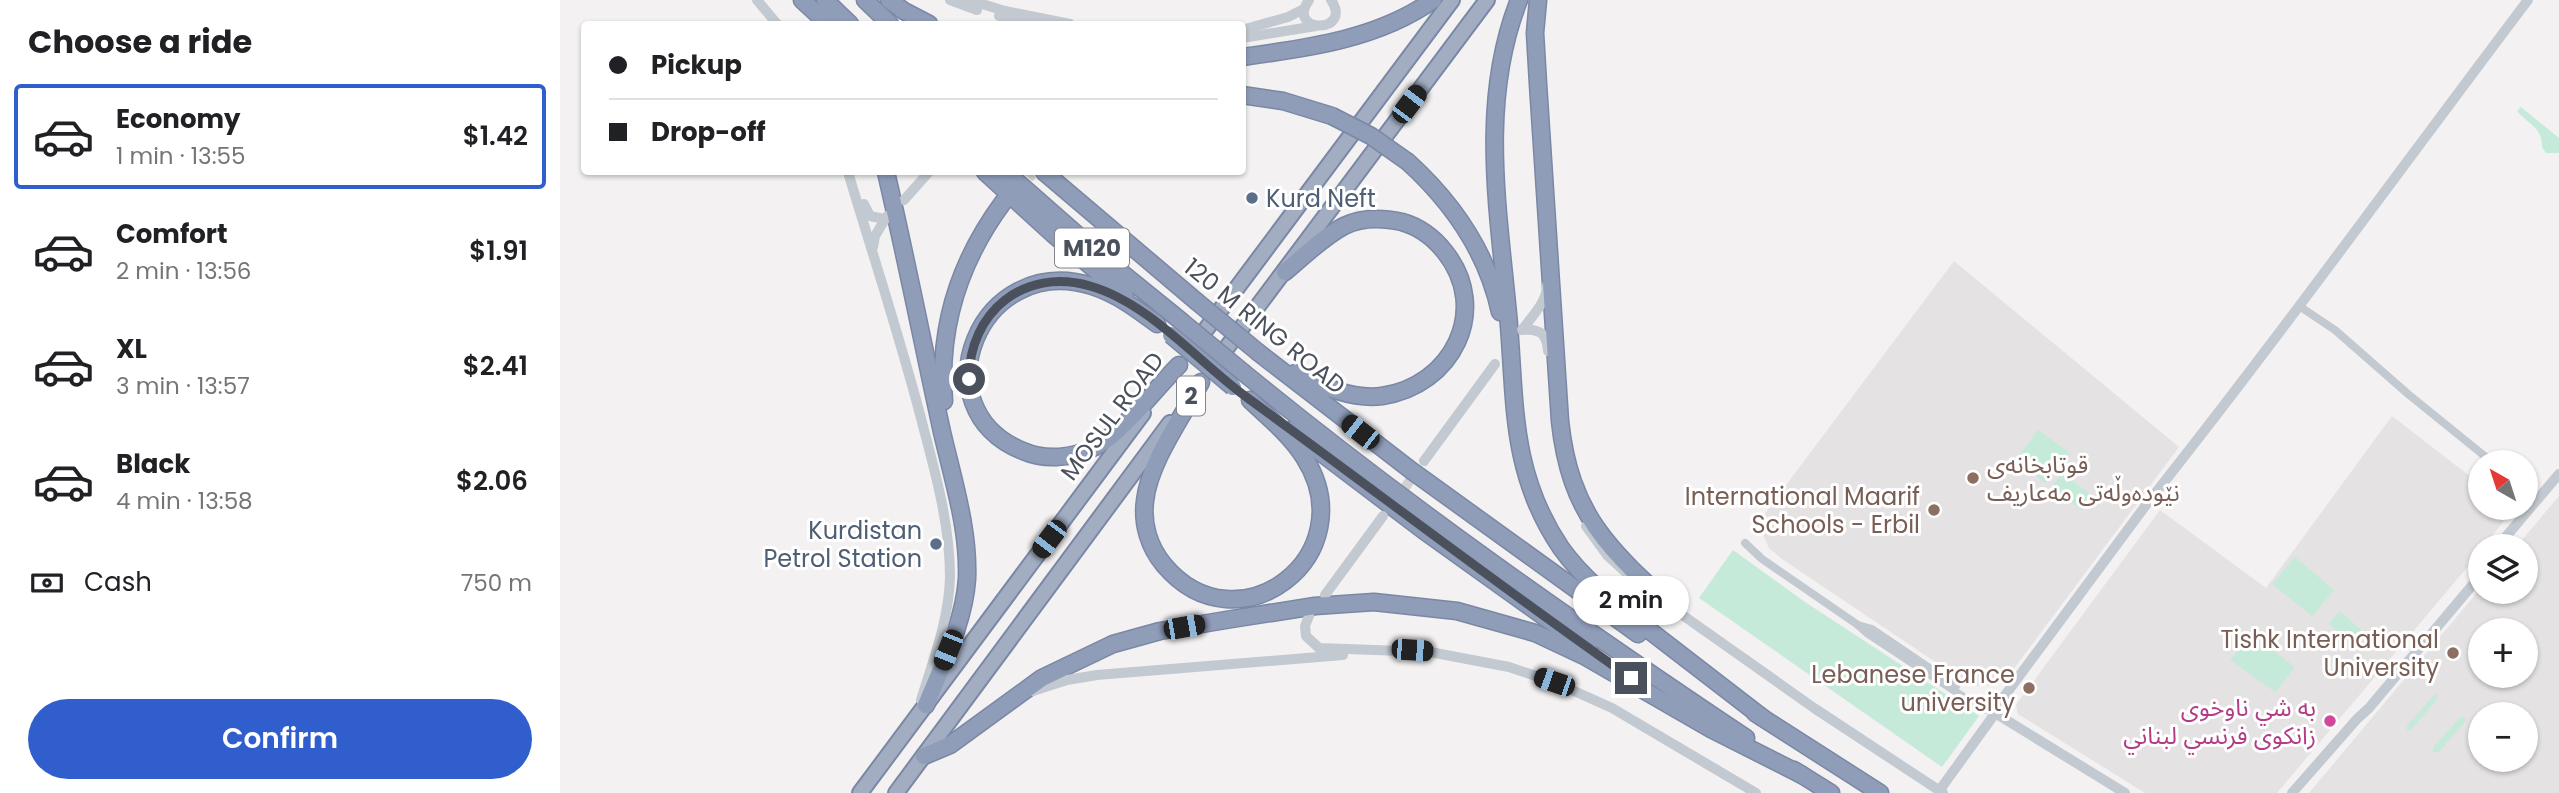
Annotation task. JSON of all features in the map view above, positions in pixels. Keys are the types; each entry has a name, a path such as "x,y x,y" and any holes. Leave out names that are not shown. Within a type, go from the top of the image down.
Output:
{"highway":[{"path":"801,0 817,21"},
{"path":"801,0 825,21"},
{"path":"825,0 847,21"},
{"path":"865,0 887,21"},
{"path":"889,0 923,21"},
{"path":"1246,56 1324,43 1380,29 1396,23 1433,0"},
{"name":"MOSUL ROAD","path":"860,793 1452,0"},
{"name":"MOSUL ROAD","path":"896,793 1487,0"},
{"path":"1519,0 1501,57 1493,121 1496,189 1516,426 1530,491 1537,508 1563,550 1578,568 1614,603 1763,718"},
{"path":"1538,0 1535,33 1547,240 1565,455 1573,482 1593,524 1635,575 1676,610"},
{"path":"1246,96 1283,101 1332,116 1371,136 1408,162 1440,194 1478,249 1498,300 1514,397"},
{"path":"887,175 966,546 964,599 953,640 926,705"},
{"path":"988,175 1157,324"},
{"name":"120 M RING ROAD","path":"1009,175 1107,261 1354,460 1537,594 1831,793"},
{"name":"120 M RING ROAD","path":"1048,175 1259,353 1412,471 1634,631 1880,793"},
{"path":"954,481 943,390 945,338 954,293 963,271 980,235 1004,201"},
{"path":"1259,353 1328,387 1357,396 1382,396 1406,389 1427,378 1449,357 1461,334 1465,301 1463,287 1454,266 1433,239 1406,223 1381,219 1347,224 1285,272"},
{"path":"1179,365 1114,433 1097,446 1079,454 1058,457 1020,450 998,436 986,424 977,408 969,379 974,340 995,307 1017,292 1058,282 1086,285 1123,300 1171,335 1250,400 1513,596 1667,703"},
{"path":"1201,382 1151,476 1144,502 1144,517 1151,545 1170,572 1193,589 1219,598 1250,598 1289,579 1305,563 1314,548 1321,518 1319,491 1306,459 1292,440 1250,400"},
{"path":"924,756 950,745 1054,671 1112,645 1160,631 1296,608 1374,602 1437,607 1515,625 1586,657 1723,736 1802,775"}],"street":[{"path":"757,0 774,21"},
{"path":"765,0 782,21"},
{"path":"950,0 1016,21"},
{"path":"999,0 1005,11"},
{"path":"977,1 1005,11 1055,21"},
{"path":"1307,2 1308,22 1316,26"},
{"path":"1246,29 1288,17 1307,2"},
{"path":"1246,37 1326,25 1334,18 1336,2"},
{"path":"1547,240 1547,293 1522,330 1537,330 1547,340 1557,450 1566,483 1583,520 1597,542 1618,567 1676,610 1786,689 1941,792 1994,710 2007,701 2051,638 2151,508 2171,476 2522,2"},
{"path":"849,175 903,347 938,482 949,559 947,603 915,720"},
{"path":"855,175 866,213 871,217 885,218 874,236 873,250"},
{"path":"904,200 926,175"},
{"path":"2299,306 2335,330 2477,450"},
{"path":"1424,461 1495,364"},
{"path":"2538,499 2559,474"},
{"path":"2515,534 2559,482"},
{"path":"1325,595 1384,516"},
{"path":"2508,534 2520,520"},
{"path":"1745,543 1762,559 1868,634 1968,700 1984,710 1994,710 2125,793"},
{"path":"2357,719 2365,704 2468,581"},
{"path":"2292,793 2369,708 2468,590"},
{"path":"1309,616 1304,633 1308,640 1319,648 1430,652 1491,662 1554,682 1612,708 1756,793"},
{"path":"996,710 1042,687 1077,678 1394,650"}],"shaded area":[{"name":"قوتابخانەی نێودەوڵەتی مەعاریف","path":"1954,261 2179,447 2010,674 2001,682 1989,686 1965,682 1782,559 1769,548 1763,535 1763,517 1768,509"},
{"path":"2392,416 2468,475 2468,520 2505,520 2494,534 2468,534 2468,566 2277,793 2145,793 2018,714 2016,705 2160,510 2266,588"},
{"name":"Tishk International University","path":"2559,496 2559,793 2309,793 2468,603 2538,604 2538,534 2527,534"}],"green space":[{"path":"2521,107 2559,138 2559,153 2546,153 2540,135 2517,111"},
{"path":"2038,430 2069,452 2045,483 2015,461"},
{"path":"2062,473 2093,496 2082,510 2052,487"},
{"path":"1733,550 1805,602 1979,716 1942,767 1699,598"},
{"path":"2295,557 2334,590 2312,616 2272,584"},
{"path":"2340,611 2363,632 2353,645 2329,624"},
{"path":"2251,634 2295,667 2275,692 2230,660"},
{"path":"2435,694 2437,699 2411,730 2407,731 2407,726"},
{"path":"2462,716 2465,721 2439,752 2433,752 2433,747"}],"tunnel":[{"path":"1010,193 1027,175"},
{"path":"1396,500 1424,461"}],"place":[{"name":"Kurd Neft","path":"1252,198"},
{"name":"قوتابخانەی نێودەوڵەتی مەعاریف","path":"1973,478"},
{"name":"International Maarif Schools - Erbil","path":"1934,510"},
{"name":"Kurdistan Petrol Station","path":"936,544"},
{"name":"Tishk International University","path":"2453,653"},
{"name":"Lebanese France university","path":"2029,688"},
{"name":"به شي ناوخوى زانكوى فرنسي لبناني","path":"2330,721"}],"route":[{"path":"969,379 971,349 978,330 995,307 1004,300 1033,286 1058,282 1093,286 1108,292 1157,324 1250,400 1441,543 1631,678"}]}
